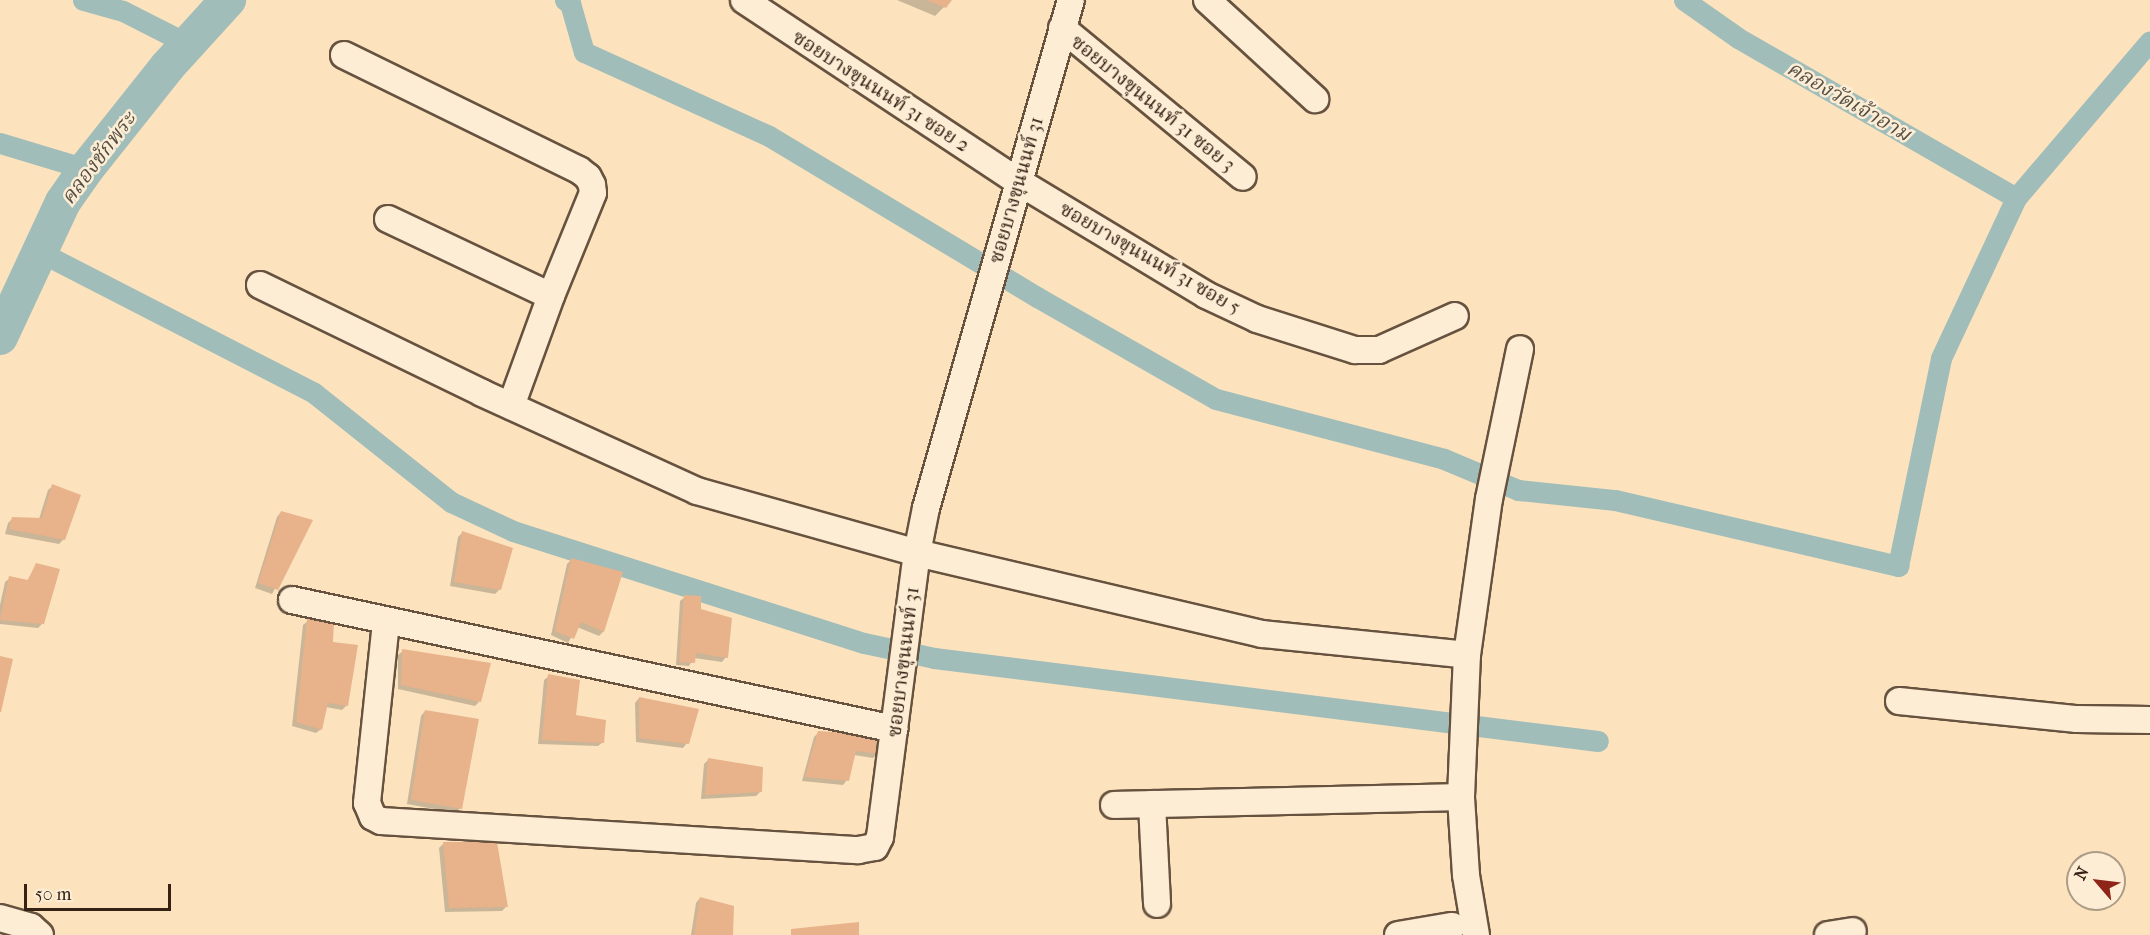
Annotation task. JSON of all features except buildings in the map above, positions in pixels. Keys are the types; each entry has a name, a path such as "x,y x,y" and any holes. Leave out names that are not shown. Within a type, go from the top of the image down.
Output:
{"street":[{"name":"ซอยบางขุนนนท์ 31 ซอย 2","path":"744,0 1019,182"},
{"name":"ซอยบางขุนนนท์ 31","path":"386,622 367,803 373,817 381,821 869,849 874,847 880,837 917,553 926,508 1071,0"},
{"path":"1207,0 1315,99"},
{"name":"ซอยบางขุนนนท์ 31 ซอย 3","path":"1062,28 1243,177"},
{"path":"344,55 579,170 588,177 593,194 551,296 511,406"},
{"name":"ซอยบางขุนนนท์ 31 ซอย 5","path":"1019,182 1206,295 1257,319 1312,338 1355,350 1379,350 1455,316"},
{"path":"388,219 551,296"},
{"path":"260,285 511,406 697,491 917,553 1262,634 1467,655"},
{"path":"1398,935 1464,931 1466,875 1461,797 1467,655 1489,499 1520,349"},
{"path":"292,600 386,622 894,729"},
{"path":"1899,701 2077,719 2150,720"},
{"path":"1114,805 1461,797"},
{"path":"1152,804 1157,904"},
{"path":"0,918 30,927 39,935"},
{"path":"1828,935 1853,931"}],"waterway":[{"path":"83,0 123,11 188,44"},
{"name":"คลองชักพระ","path":"0,337 63,202 86,169 167,67 228,0"},
{"path":"565,0 570,3 584,52 769,136 1037,297 1216,399 1444,459 1518,490 1615,500 1898,566 1941,358 2016,198 2150,41"},
{"name":"คลองวัดเจ้าอาม","path":"1684,0 1738,38 2016,198"},
{"path":"0,143 86,169"},
{"path":"38,251 314,393 451,502 513,531 864,643 934,658 1598,741"}]}
